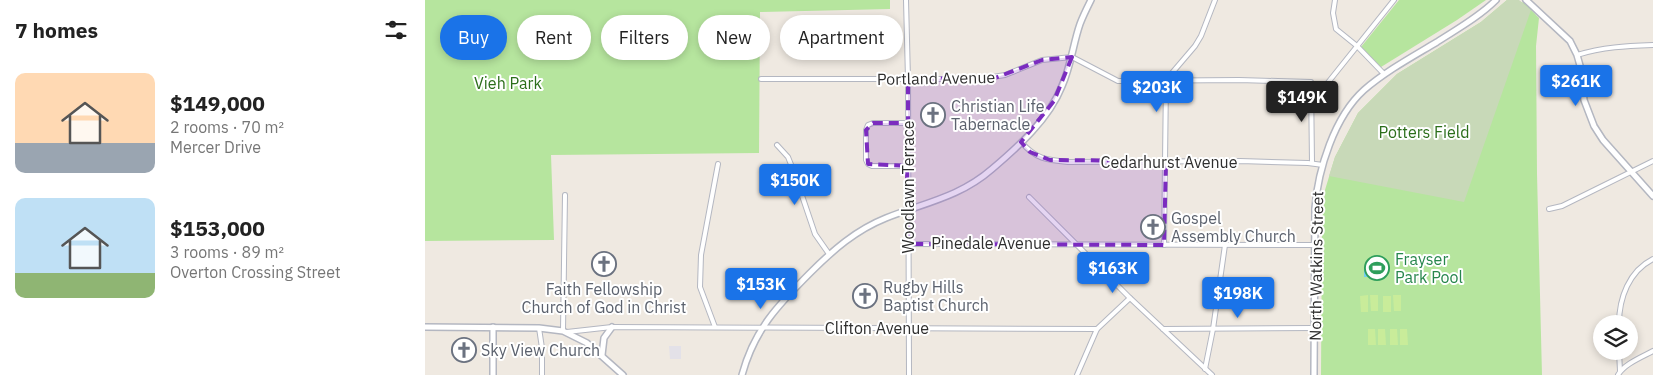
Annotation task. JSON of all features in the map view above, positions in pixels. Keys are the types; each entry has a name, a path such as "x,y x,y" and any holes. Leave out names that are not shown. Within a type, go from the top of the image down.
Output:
{"main road":[{"path":"742,375 752,345 773,311 829,254 863,229 963,190 991,170 1038,124 1062,87 1080,25 1091,0"},
{"name":"North Watkins Street","path":"1314,375 1316,188 1331,141 1345,114 1362,92 1384,74 1454,31 1496,0"},
{"path":"1527,0 1570,41 1581,69 1584,100 1594,126 1603,140 1653,196"},
{"name":"Clifton Avenue","path":"425,327 539,328 565,331"},
{"path":"493,327 493,375"},
{"path":"602,355 604,338 612,327"},
{"path":"565,331 587,343 623,375"}],"street":[{"name":"Woodlawn Terrace","path":"906,0 909,375"},
{"path":"1164,245 1166,80 1195,46 1201,36 1215,0"},
{"path":"1335,0 1333,13 1336,29 1357,46 1384,74"},
{"path":"1311,89 1320,89 1325,85 1394,0"},
{"path":"1577,55 1600,48 1653,45"},
{"name":"Portland Avenue","path":"761,79 995,78 1005,76 1042,60 1072,57"},
{"path":"1072,57 1118,81 1239,80 1311,82 1312,163"},
{"path":"907,166 872,166 868,164 866,160 866,130 868,125 873,123 908,123"},
{"name":"Cedarhurst Avenue","path":"1021,142 1030,152 1040,158 1068,162 1166,161 1312,163 1323,165"},
{"path":"777,145 788,157 815,234 829,254"},
{"path":"1549,209 1563,206 1653,161"},
{"path":"715,327 700,287 701,254 719,164"},
{"path":"565,195 565,331"},
{"path":"1029,197 1130,298 1212,375"},
{"name":"Pinedale Avenue","path":"908,244 1314,245"},
{"path":"1205,369 1213,329 1225,245"},
{"path":"1619,315 1623,294 1634,274 1653,258"},
{"path":"1077,375 1097,329 1130,298"},
{"name":"Clifton Avenue","path":"565,331 612,327 1097,329"},
{"path":"539,328 542,348 542,375"},
{"path":"1163,329 1314,328"},
{"path":"1619,373 1653,351"},
{"path":"1619,360 1619,373"}],"highlighted area":[{"path":"1072,57 1054,101 1021,142 1030,152 1050,160 1166,161 1164,245 908,244 907,166 868,164 866,130 873,123 908,123 908,79 995,78 1042,60"}],"shaded area":[{"path":"669,346 681,346 681,359 670,359"}],"green space":[{"name":"Vieh Park","path":"425,0 890,0 890,9 760,12 760,15 698,15 698,60 760,60 759,153 551,155 554,240 425,241"},
{"path":"1399,0 1486,0 1381,67 1361,47"},
{"path":"1507,0 1522,2 1539,18 1536,46 1537,174 1542,375 1321,375 1322,222 1325,190 1335,157 1358,113 1397,74 1481,22"},
{"name":"Potters Field","path":"1507,0 1519,0 1531,10 1464,202 1329,176 1335,157 1358,113 1397,74 1481,22"},
{"path":"1368,295 1368,312 1361,312 1360,296"},
{"path":"1370,295 1378,295 1378,311 1371,311"},
{"path":"1393,295 1401,295 1401,311 1394,311"},
{"path":"1383,296 1391,296 1391,312 1383,312"},
{"path":"1368,329 1375,329 1376,345 1368,345"},
{"path":"1378,329 1385,329 1386,345 1378,345"},
{"path":"1390,329 1397,329 1398,345 1390,345"},
{"path":"1400,329 1407,329 1408,345 1400,345"}],"water":[{"name":"Frayser Park Pool","path":"1377,262 1385,262 1386,277 1364,277 1364,269 1368,269 1369,265 1377,265"}],"place":[{"name":"Christian Life Tabernacle","path":"933,115"},
{"name":"Gospel Assembly Church","path":"1153,227"},
{"name":"Faith Fellowship Church of God in Christ","path":"604,264"},
{"name":"Frayser Park Pool","path":"1377,268"},
{"name":"Rugby Hills Baptist Church","path":"865,296"},
{"name":"Sky View Church","path":"464,350"}]}
